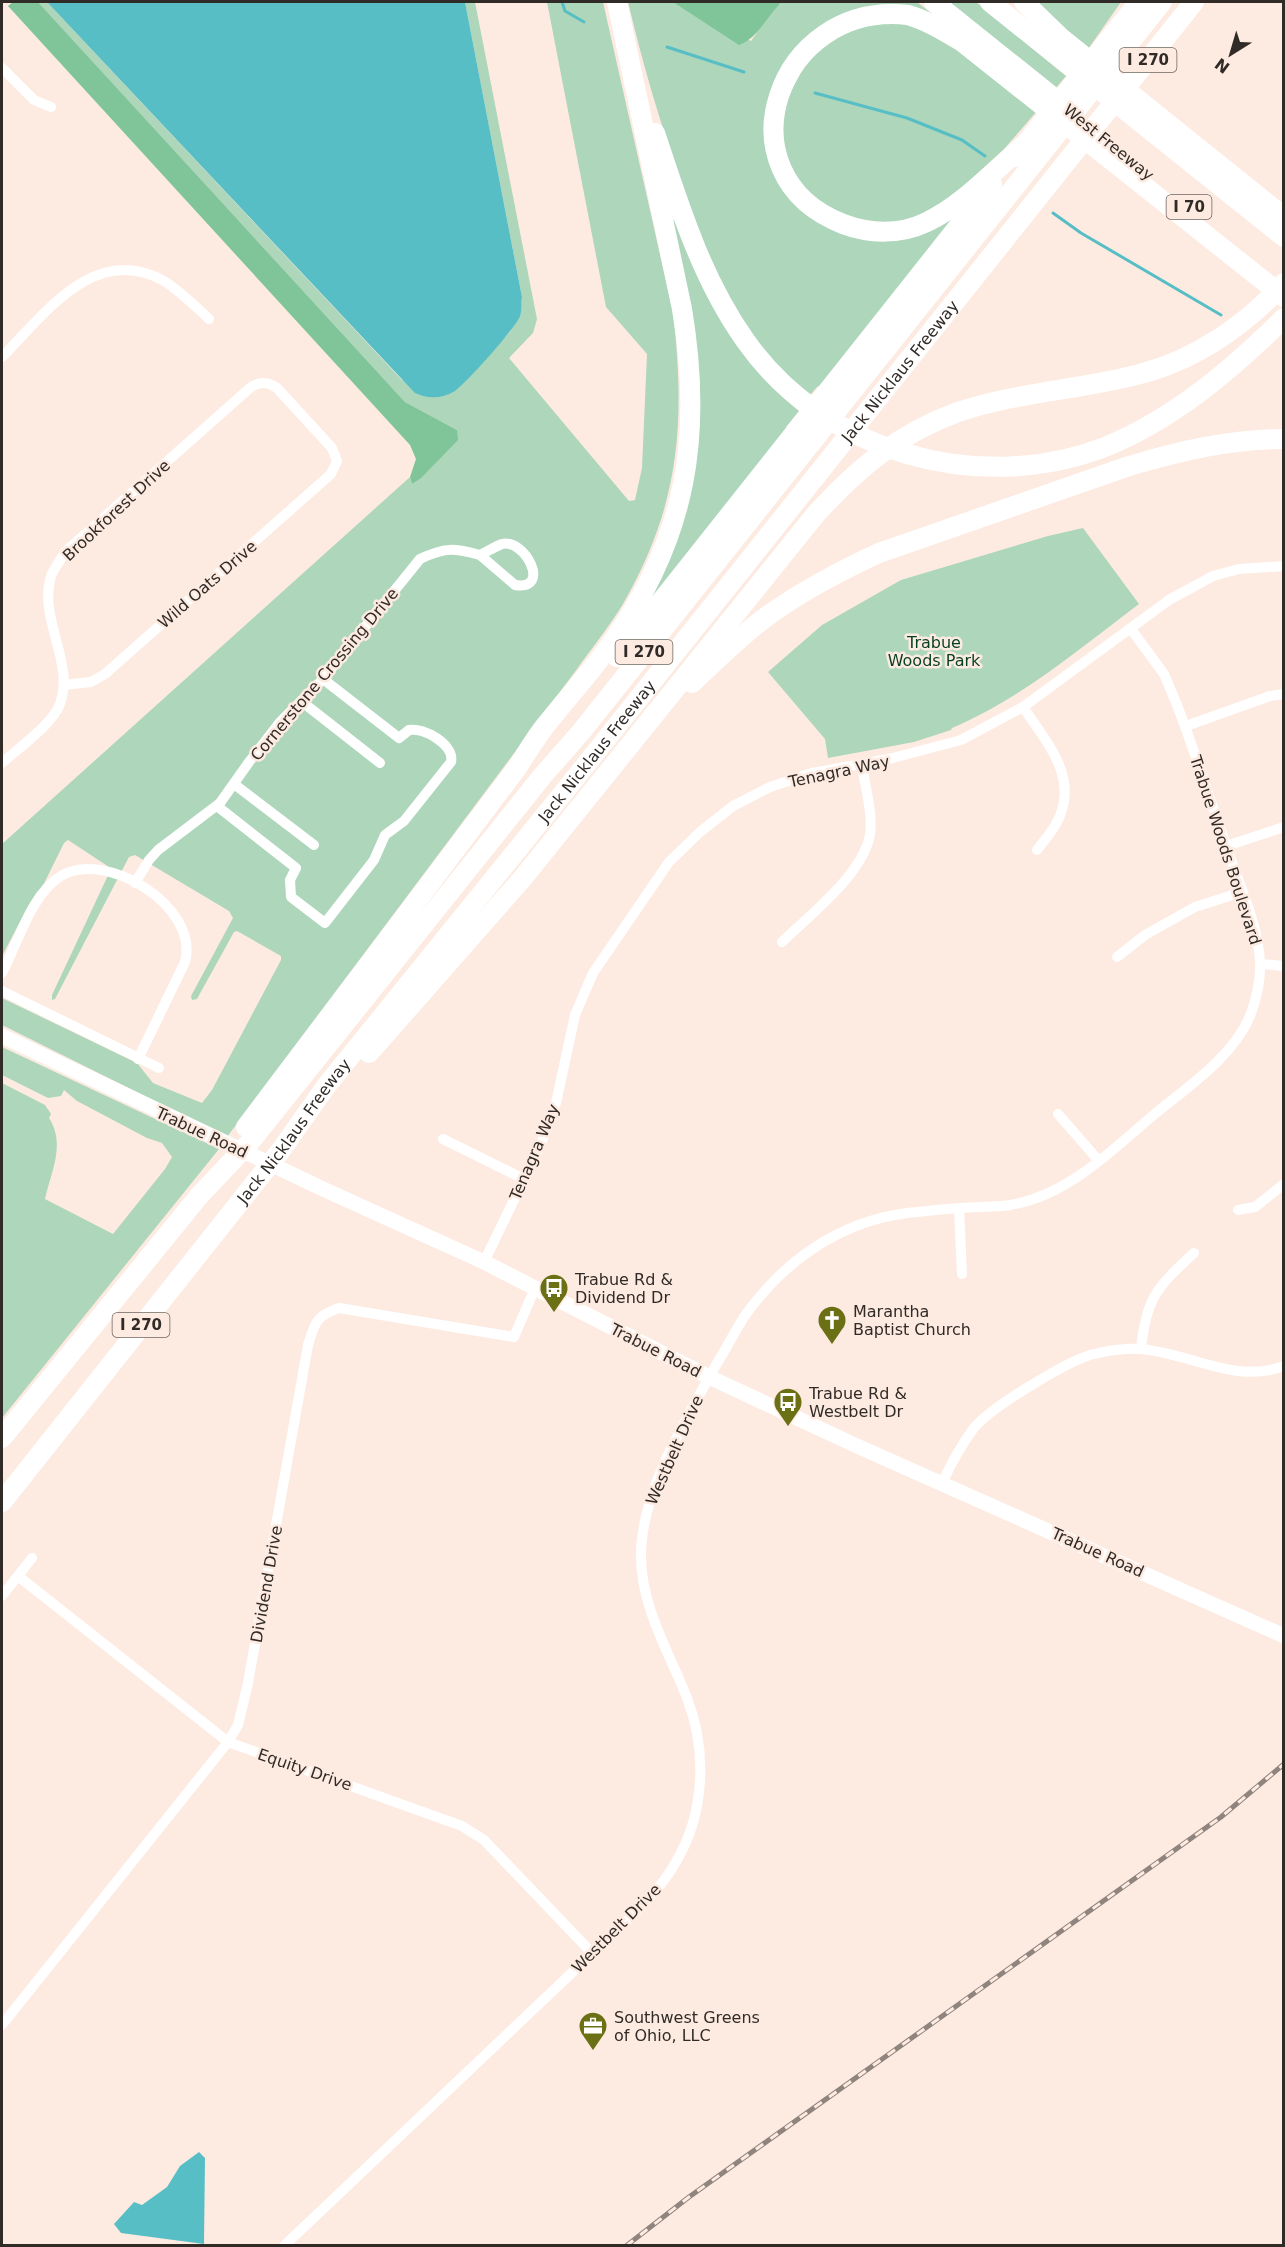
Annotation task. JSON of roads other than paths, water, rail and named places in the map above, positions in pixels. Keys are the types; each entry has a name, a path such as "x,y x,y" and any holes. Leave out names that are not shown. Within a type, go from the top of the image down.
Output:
{"highway":[{"path":"617,2 652,126 688,232 722,305 746,342 770,370 796,395 842,427 896,451 927,460 977,467 1028,465 1068,458 1104,447 1179,408 1223,374 1284,318"},
{"path":"934,2 1024,82"},
{"path":"990,2 1055,43"},
{"path":"1024,2 1055,43"},
{"path":"1108,40 1133,2"},
{"path":"517,768 551,735 602,675 1139,2"},
{"name":"Jack Nicklaus Freeway","path":"2,1438 199,1196 250,1142 544,774 596,713 1162,2"},
{"name":"Jack Nicklaus Freeway","path":"2,1502 281,1150 327,1085 1194,2"},
{"path":"1023,146 963,198 927,222 895,232 875,232 855,228 817,211 788,181 778,158 773,135 773,114 779,85 789,65 807,41 834,21 851,14 871,11 908,15 926,22 961,41 1024,82"},
{"path":"199,1196 240,1134 517,768 543,729 611,644 644,590 670,531 679,503 689,456 692,396 689,351 624,27"},
{"name":"I 70","path":"1055,43 1281,229"},
{"name":"West Freeway","path":"1024,82 1251,264 1284,283"},
{"path":"1251,264 1284,297"},
{"path":"281,1150 522,879 816,514 864,464 931,423 989,403 1111,381 1170,364 1226,334 1269,299 1284,283"},
{"path":"650,720 772,612 840,571 879,553 1168,454 1238,441 1284,439"}],"main road":[{"name":"Trabue Road","path":"2,1036 323,1189 484,1262 709,1377 1284,1636"}],"street":[{"path":"2,68 34,100 51,107"},
{"path":"2,357 67,293 88,278 110,270 137,271 154,277 171,286 209,319"},
{"name":"Wild Oats Drive","path":"64,685 91,682 105,674 331,474 337,461 332,448 277,388 266,382"},
{"name":"Brookforest Drive","path":"64,685 49,604 51,576 65,552 251,387 266,382"},
{"name":"Cornerstone Crossing Drive","path":"135,883 158,850 217,806 280,722 323,679 420,560 436,551 454,548 480,555 515,585 528,584 534,576 534,568 530,560 512,545 502,544 480,555"},
{"name":"Tenagra Way","path":"484,1262 541,1144 556,1103 575,1015 593,973 669,862 700,832 733,806 770,787 812,773 924,752 961,740 1023,707 1169,600 1213,576 1239,569 1284,566"},
{"name":"Trabue Woods Boulevard","path":"709,1377 731,1337 762,1292 815,1247 843,1231 886,1216 1011,1205 1065,1185 1099,1161 1214,1063 1233,1044 1249,1019 1257,994 1261,964 1252,924 1185,726 1164,674 1131,628"},
{"path":"217,806 296,868 292,873 289,886 291,897 325,924 374,860 386,835 404,821 452,762 453,756 450,750 424,730 409,730 399,738 323,679"},
{"path":"2,763 46,723 59,706 64,685"},
{"path":"1185,726 1270,696 1284,694"},
{"path":"301,701 380,763"},
{"path":"1023,707 1058,760 1066,792 1056,824 1037,850"},
{"path":"782,942 840,886 862,856 869,836 871,820 862,765"},
{"path":"234,784 314,845"},
{"path":"1226,846 1284,827"},
{"path":"2,973 38,898 53,881 63,874 90,868 109,872 135,883 159,898 173,911 183,928 187,950 185,962 138,1059"},
{"path":"1117,957 1145,935 1195,907 1242,892"},
{"path":"1261,964 1284,966"},
{"path":"2,991 159,1068"},
{"path":"1058,1114 1099,1161"},
{"path":"443,1139 524,1179"},
{"path":"1238,1210 1255,1208 1284,1184"},
{"path":"959,1208 962,1274"},
{"path":"1141,1349 1143,1327 1151,1300 1167,1277 1194,1253"},
{"name":"Dividend Drive","path":"2,2025 228,1742 238,1725 248,1683 302,1374 314,1325 323,1314 339,1308 514,1337 535,1288"},
{"path":"942,1483 952,1460 976,1426 1006,1402 1054,1372 1090,1355 1141,1349 1244,1372 1284,1366"},
{"name":"Westbelt Drive","path":"284,2246 645,1902 680,1856 696,1810 700,1765 697,1731 687,1699 650,1612 642,1580 641,1547 643,1527 654,1486 709,1377"},
{"path":"2,1596 32,1558"},
{"name":"Equity Drive","path":"18,1576 228,1742 462,1826 484,1840 592,1953"}],"water":[{"path":"47,2 465,2 522,297 521,314 517,322 490,355 455,391 445,396 435,397 415,393"},
{"path":"199,2152 205,2158 204,2244 121,2233 114,2224 134,2202 142,2205 167,2187 180,2166"}],"waterway":[{"path":"562,2 565,11 584,22"},
{"path":"667,47 744,72"},
{"path":"815,93 907,118 962,140 985,156"},
{"path":"1053,213 1081,233 1221,315"}],"railway":[{"path":"626,2246 689,2197 1221,1817 1284,1764"}],"place":[{"name":"Trabue Rd & Dividend Dr","path":"554,1314"},
{"name":"Marantha Baptist Church","path":"832,1346"},
{"name":"Trabue Rd & Westbelt Dr","path":"788,1428"},
{"name":"Southwest Greens of Ohio, LLC","path":"593,2052"}],"park label":[{"name":"Trabue Woods Park","path":"934,651"}]}
